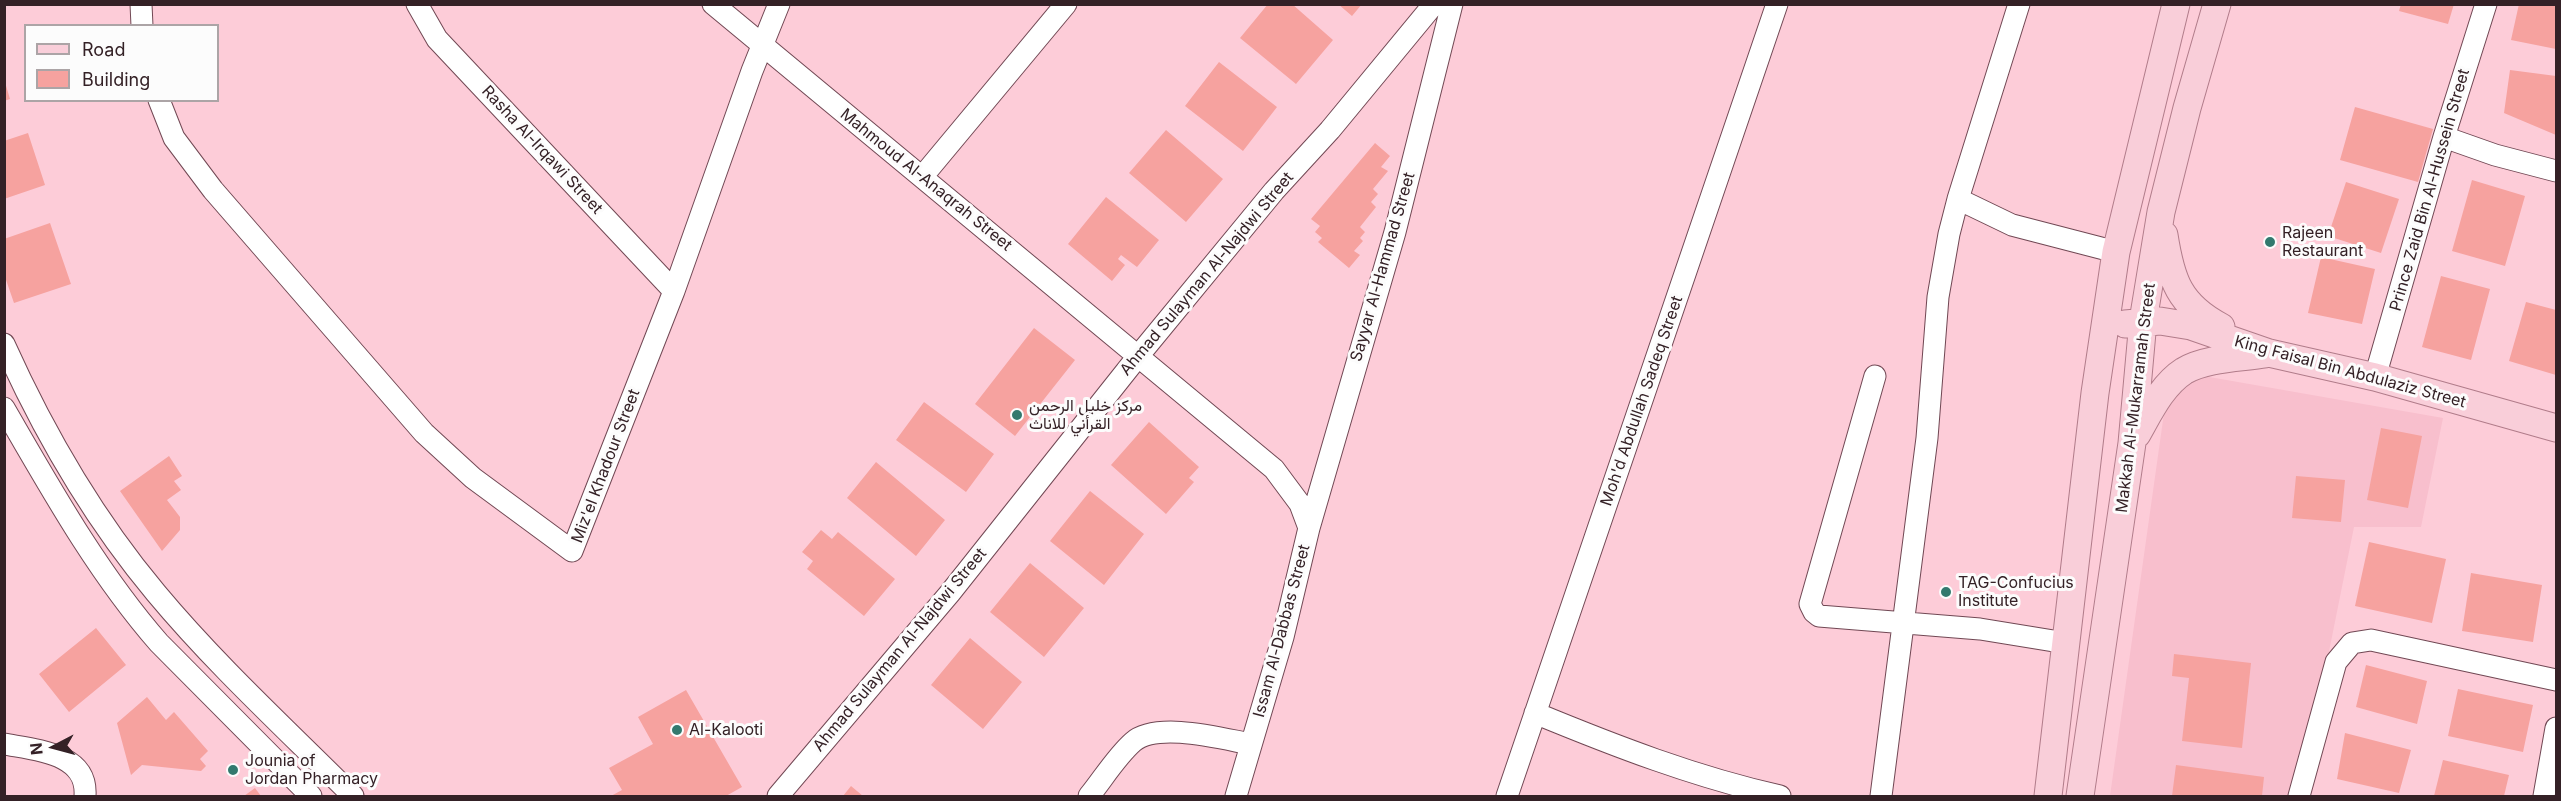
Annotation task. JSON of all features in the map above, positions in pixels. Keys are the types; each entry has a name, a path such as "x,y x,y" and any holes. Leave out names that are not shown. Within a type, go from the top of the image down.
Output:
{"main road":[{"path":"2048,796 2104,332 2116,252 2176,4"},
{"name":"Makkah Al-Mukarramah Street","path":"2080,796 2132,443 2143,321 2161,212 2187,108 2217,4"},
{"path":"2161,212 2168,261 2181,295 2206,319 2270,353"},
{"name":"King Faisal Bin Abdulaziz Street","path":"2104,332 2123,324 2143,321 2191,326 2270,353 2375,377 2556,428"},
{"path":"2132,443 2162,393 2182,372 2211,363 2270,353"}],"street":[{"path":"141,4 142,24"},
{"name":"Rasha Al-Irqawi Street","path":"417,4 437,39 674,291"},
{"name":"Mahmoud Al-Anaqrah Street","path":"713,4 1139,355"},
{"name":"Miz'el Khadour Street","path":"160,102 174,138 213,190 424,433 473,478 572,551 674,291 778,4"},
{"path":"921,177 1066,4"},
{"name":"Ahmad Sulayman Al-Najdwi Street","path":"778,796 950,593 1139,355 1274,191 1337,122 1434,4"},
{"name":"Sayyar Al-Hammad Street","path":"1309,528 1395,232 1452,4"},
{"name":"Moh'd Abdullah Sadeq Street","path":"1507,796 1777,4"},
{"path":"1881,796 1927,438 1938,297 1945,252 1958,199 2019,4"},
{"name":"Prince Zaid Bin Al-Hussein Street","path":"2375,377 2444,137 2486,4"},
{"path":"2444,137 2495,155 2556,171"},
{"path":"1958,199 2012,225 2116,252"},
{"path":"4,344 82,494 154,591 190,633 353,796"},
{"name":"Issam Al-Dabbas Street","path":"1139,355 1274,469 1300,504 1309,528 1283,638 1236,796"},
{"path":"1875,376 1810,604 1814,612 1819,616 1980,630 2066,643"},
{"path":"4,408 65,513 135,616 311,796"},
{"path":"2300,796 2336,662 2352,643 2371,640 2556,680"},
{"path":"1534,713 1633,752 1713,779 1780,796"},
{"path":"2544,796 2556,728"},
{"path":"1089,796 1134,740 1154,733 1200,735 1251,744"},
{"path":"4,744 53,754 71,763 81,774 85,796"}],"shaded area":[{"path":"2198,375 2443,418 2421,527 2354,527 2300,796 2110,796 2165,406"}],"building":[{"path":"1268,4 1292,4 1333,40 1296,84 1240,38"},
{"path":"1338,4 1362,4 1352,16"},
{"path":"2401,4 2454,4 2448,24 2399,11"},
{"path":"2519,4 2556,4 2556,49 2511,40"},
{"path":"1219,62 1277,107 1243,151 1185,106"},
{"path":"2510,70 2556,76 2556,135 2504,113"},
{"path":"4,79 10,99 4,101"},
{"path":"2355,107 2433,129 2418,182 2340,160"},
{"path":"1166,130 1223,179 1186,222 1129,173"},
{"path":"28,133 45,185 4,199 4,141"},
{"path":"1375,143 1390,156 1381,167 1388,171 1373,189 1378,194 1371,202 1376,207 1360,227 1365,232 1360,238 1363,241 1354,251 1360,255 1349,268 1318,242 1322,238 1315,232 1320,226 1311,219"},
{"path":"2472,180 2525,196 2505,266 2452,251"},
{"path":"2346,182 2399,199 2381,253 2328,236"},
{"path":"1106,197 1159,240 1137,267 1121,255 1118,259 1125,265 1112,281 1068,244"},
{"path":"50,223 71,284 14,303 4,274 4,239"},
{"path":"2321,257 2375,269 2362,324 2308,313"},
{"path":"2441,276 2490,289 2471,360 2422,347"},
{"path":"2526,302 2556,310 2556,375 2509,361"},
{"path":"1034,328 1075,360 1015,436 975,404"},
{"path":"924,402 994,454 966,492 896,440"},
{"path":"1149,422 1199,467 1189,478 1194,482 1166,514 1111,465"},
{"path":"2381,428 2422,436 2408,508 2367,500"},
{"path":"169,456 182,476 174,481 181,490 167,500 180,517 180,530 162,551 120,491"},
{"path":"876,462 945,520 916,556 847,498"},
{"path":"2296,476 2345,480 2341,522 2292,518"},
{"path":"1090,491 1144,534 1104,585 1050,541"},
{"path":"821,530 832,539 838,532 895,579 864,616 807,569 813,561 802,552"},
{"path":"2369,542 2446,559 2432,623 2355,606"},
{"path":"1030,563 1084,608 1044,657 990,612"},
{"path":"2471,573 2542,585 2533,642 2462,631"},
{"path":"96,628 126,665 69,712 39,674"},
{"path":"970,638 1022,682 983,729 931,685"},
{"path":"2174,654 2251,663 2242,748 2182,741 2189,678 2172,676"},
{"path":"2366,665 2427,681 2417,724 2356,707"},
{"path":"2458,689 2533,705 2523,752 2448,736"},
{"name":"Al-Kalooti","path":"686,690 742,787 726,796 611,796 622,790 609,768 653,744 638,717"},
{"path":"147,697 166,720 174,712 208,751 200,759 206,766 201,771 142,765 131,775 117,723"},
{"path":"2345,733 2411,750 2399,793 2337,779"},
{"path":"2443,760 2509,775 2504,796 2434,796"},
{"path":"2176,765 2264,777 2262,796 2172,796"},
{"path":"851,786 863,796 843,796"},
{"path":"255,788 261,796 244,796"}],"place":[{"name":"Rajeen Restaurant","path":"2270,242"},
{"name":"مركز خليل الرحمن القرأني للاناث","path":"1017,415"},
{"name":"TAG-Confucius Institute","path":"1946,592"},
{"name":"Al-Kalooti","path":"677,730"},
{"name":"Jounia of Jordan Pharmacy","path":"233,770"}]}
